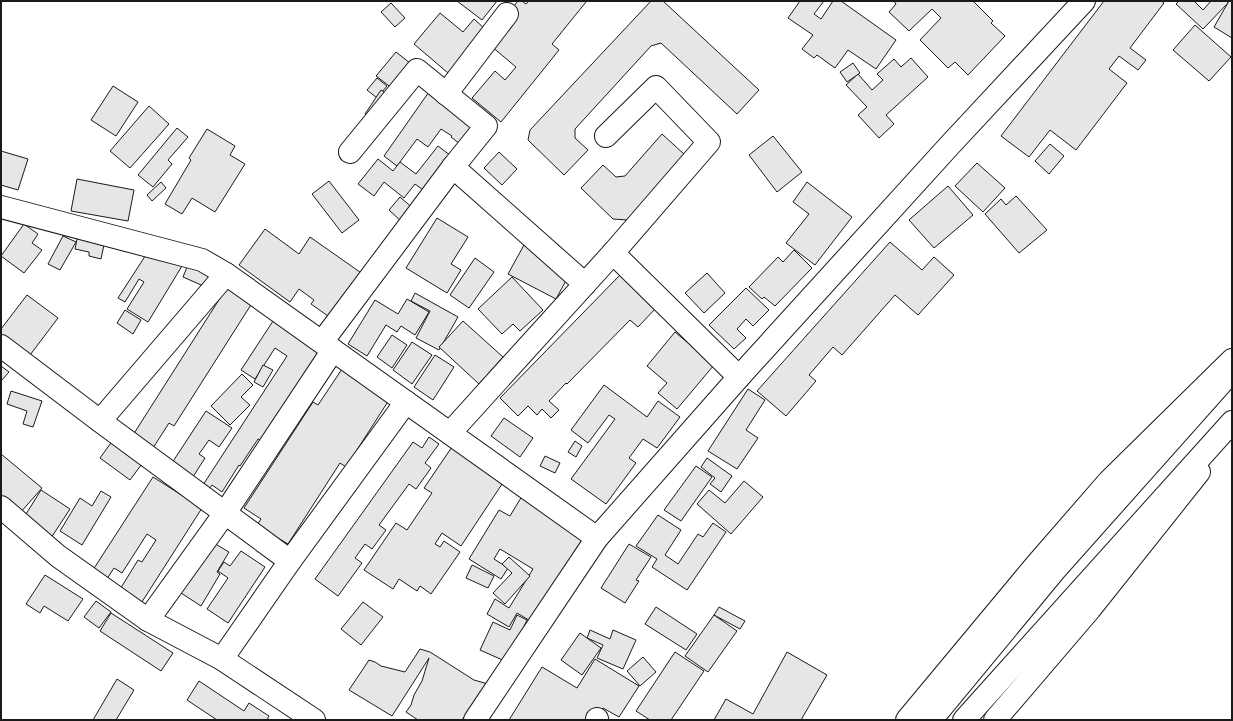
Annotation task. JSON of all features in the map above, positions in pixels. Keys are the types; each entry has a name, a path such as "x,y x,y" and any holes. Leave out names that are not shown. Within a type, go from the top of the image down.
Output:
{"main road":[{"path":"474,720 597,538 739,377 949,146 1084,1"},
{"path":"446,94 507,14"},
{"path":"148,620 225,513 327,346 453,167 486,126 417,70 350,152"},
{"path":"450,433 613,253 709,142 656,87 606,136"},
{"path":"453,167 585,284"},
{"path":"1,207 202,260 226,274 597,538"},
{"path":"613,253 739,377"},
{"path":"100,421 226,274"},
{"path":"1,346 290,561"},
{"path":"907,720 1036,565 1109,481 1232,360"},
{"path":"931,720 1054,571 1232,371"},
{"path":"222,659 290,561 406,402"},
{"path":"964,720 1232,422"},
{"path":"995,720 1090,609 1232,432"},
{"path":"1,507 58,556 148,620 222,659 314,720"}],"building":[{"path":"457,1 497,1 482,20"},
{"path":"518,1 522,1 526,4 529,1 586,2 552,44 559,50 501,122 472,98 495,71 505,80 516,67 491,46 509,12"},
{"path":"651,1 663,1 759,90 737,114 661,43 651,46 575,129 575,138 588,150 564,175 528,140 530,130"},
{"path":"800,1 824,1 814,14 821,19 833,1 841,1 896,40 876,69 848,50 835,68 817,55 814,58 802,49 813,35 788,18"},
{"path":"894,1 973,1 993,21 991,23 1005,36 968,75 955,62 948,68 920,40 941,18 932,9 909,31 889,12 896,4"},
{"path":"1104,1 1161,1 1164,3 1130,48 1146,60 1138,70 1119,56 1109,69 1127,83 1076,150 1050,130 1029,157 1001,136"},
{"path":"1179,1 1194,1 1203,10 1211,1 1227,1 1228,3 1203,29 1176,4"},
{"path":"1229,1 1232,1 1232,38 1214,27"},
{"path":"391,3 405,18 395,27 381,12"},
{"path":"440,13 463,32 474,19 485,29 448,73 414,44"},
{"path":"1195,25 1231,57 1209,81 1173,50"},
{"path":"396,52 420,71 401,95 376,76"},
{"path":"911,58 928,77 886,115 894,124 879,138 858,115 867,107 846,85 858,74 872,90 883,80 877,74 894,59 901,67"},
{"path":"853,63 860,73 847,82 840,72"},
{"path":"377,78 387,86 377,98 367,90"},
{"path":"113,86 138,102 116,136 91,120"},
{"path":"431,89 482,125 465,148 451,137 452,136 441,129 428,147 417,139 397,166 384,156"},
{"path":"381,90 396,100 379,123 365,114"},
{"path":"149,106 169,124 130,168 110,151"},
{"path":"177,128 188,137 168,160 172,164 153,187 138,175"},
{"path":"207,129 235,146 230,155 245,164 215,212 192,198 182,214 165,204 191,160 189,158"},
{"path":"662,134 685,155 627,220 613,219 581,188 603,165 616,177 625,176"},
{"path":"773,136 802,172 777,192 749,155"},
{"path":"1050,144 1064,156 1049,174 1035,161"},
{"path":"438,146 455,159 427,193 415,184 404,198 384,182 374,196 358,184 378,159 393,171 400,162 416,174"},
{"path":"1,151 28,159 18,190 1,185"},
{"path":"499,152 517,169 502,185 484,168"},
{"path":"977,163 1005,188 983,212 955,186"},
{"path":"77,179 134,190 128,221 71,211"},
{"path":"329,181 359,220 342,233 312,194"},
{"path":"161,182 166,188 152,201 147,195"},
{"path":"807,182 852,217 815,265 786,243 809,214 793,202"},
{"path":"948,186 973,215 934,248 909,220"},
{"path":"1016,196 1047,230 1019,253 985,214 1001,199 1006,205"},
{"path":"400,197 415,210 403,223 389,210"},
{"path":"437,218 468,237 451,264 461,270 447,293 406,268"},
{"path":"24,224 38,234 32,243 42,250 24,273 1,256"},
{"path":"265,229 299,254 310,237 367,277 335,321 311,304 314,300 299,289 290,302 239,265"},
{"path":"78,234 105,240 101,259 89,256 89,252 75,249"},
{"path":"63,236 76,242 60,270 48,264"},
{"path":"890,242 922,270 934,257 954,275 918,315 895,295 842,355 833,347 809,375 816,381 786,416 757,391"},
{"path":"524,245 546,257 569,275 556,299 508,274"},
{"path":"151,247 182,266 148,322 127,309 144,282 139,279 125,302 118,298"},
{"path":"794,250 812,268 775,306 764,297 762,299 749,287 778,257 783,262"},
{"path":"475,258 494,272 469,308 450,295"},
{"path":"189,262 214,275 208,288 183,277"},
{"path":"707,273 725,293 704,313 685,293"},
{"path":"621,274 656,308 638,327 630,320 567,384 566,383 549,401 559,410 551,418 542,409 537,415 528,406 518,416 500,398"},
{"path":"512,277 543,310 520,331 513,324 502,334 478,309"},
{"path":"229,284 254,300 174,426 169,423 153,448 133,435"},
{"path":"746,288 769,310 753,326 746,319 737,329 746,338 734,349 709,325"},
{"path":"415,293 458,317 439,350 416,338 430,311 411,301"},
{"path":"27,295 58,318 27,359 1,340 1,329"},
{"path":"407,299 429,312 415,335 401,326 397,332 386,325 367,356 348,344 375,300 398,314"},
{"path":"125,310 141,320 133,334 117,323"},
{"path":"275,318 326,349 281,412 279,411 260,440 258,439 240,466 239,465 222,492 212,485 207,492 201,488 287,356 275,348 255,379 241,370"},
{"path":"463,321 503,357 479,384 439,347"},
{"path":"675,332 714,365 677,409 658,393 667,383 647,366"},
{"path":"392,335 407,345 392,368 377,357"},
{"path":"412,342 432,355 412,384 393,370"},
{"path":"435,355 454,367 433,400 414,387"},
{"path":"263,365 273,370 263,387 254,382"},
{"path":"1,366 9,372 1,381"},
{"path":"342,369 389,400 346,467 340,463 288,544 276,537 272,544 253,531 261,519 244,508 313,402 318,405"},
{"path":"242,374 253,385 241,397 250,405 230,425 211,406"},
{"path":"604,385 647,417 658,401 680,417 657,448 643,439 629,458 636,463 606,504 571,479 615,419 609,415 588,443 571,430"},
{"path":"748,389 765,400 746,430 758,438 737,469 708,451"},
{"path":"11,391 42,401 33,427 23,424 27,411 7,404"},
{"path":"206,411 232,428 219,447 209,440 199,454 205,458 189,483 168,469"},
{"path":"504,418 533,438 520,457 491,436"},
{"path":"429,437 439,444 425,463 431,468 416,489 409,484 379,525 386,530 372,549 365,544 355,558 362,563 338,596 315,579 413,442 422,448"},
{"path":"113,440 144,461 130,480 100,458"},
{"path":"575,441 582,446 576,457 568,452"},
{"path":"454,444 506,478 461,546 442,533 435,544 440,547 444,541 460,552 431,594 420,586 417,591 399,579 393,589 364,570 396,523 407,530 432,493 424,488"},
{"path":"1,454 42,488 20,513 1,497"},
{"path":"545,456 560,463 555,473 540,466"},
{"path":"707,458 732,476 721,492 710,484 715,478 701,467"},
{"path":"696,466 712,477 681,521 664,510"},
{"path":"153,477 202,508 140,605 119,591 138,560 142,562 156,540 147,534 122,573 114,568 105,582 91,573"},
{"path":"744,481 763,497 731,534 697,504 709,490 725,503"},
{"path":"41,490 70,509 51,538 23,519"},
{"path":"101,491 111,497 82,545 60,531 80,498 92,506"},
{"path":"522,496 587,536 532,622 517,613 509,627 487,614 495,599 509,608 533,569 500,549 494,559 508,568 501,579 469,559 499,510 510,516"},
{"path":"658,515 681,530 665,555 678,564 698,534 703,537 713,523 726,532 687,590 652,567 657,559 636,546"},
{"path":"212,542 229,552 217,572 220,574 201,606 181,593"},
{"path":"629,544 651,557 636,580 639,581 625,603 601,588"},
{"path":"241,551 265,567 228,623 207,609 228,578 218,571 224,562 230,566"},
{"path":"509,557 530,576 505,604 493,593 512,573 502,564"},
{"path":"472,565 494,576 488,588 466,578"},
{"path":"45,575 83,599 68,621 44,606 40,613 26,604"},
{"path":"96,601 111,612 99,628 84,617"},
{"path":"363,602 383,617 361,645 341,629"},
{"path":"656,607 697,634 686,650 645,624"},
{"path":"719,607 745,621 740,629 714,615"},
{"path":"111,613 173,653 161,671 100,631"},
{"path":"517,615 527,620 507,662 480,650 493,622 510,630"},
{"path":"714,615 737,631 708,672 685,656"},
{"path":"590,630 610,639 613,630 636,640 623,669 597,658 603,645 587,638"},
{"path":"580,633 601,648 582,675 561,660"},
{"path":"420,649 430,652 474,680 488,684 464,720 464,717 462,720 418,720 406,712 411,705 414,695 422,681 429,658 392,716 349,690 369,660 381,666 405,672"},
{"path":"675,652 704,671 671,720 650,720 636,711"},
{"path":"787,652 827,675 801,720 714,720 726,699 753,714"},
{"path":"643,657 656,672 640,686 627,671"},
{"path":"595,659 639,686 619,717 603,708 596,720 509,720 542,667 577,688"},
{"path":"117,679 134,690 116,720 93,720"},
{"path":"199,681 244,711 249,703 269,716 267,720 217,720 187,700"}]}
